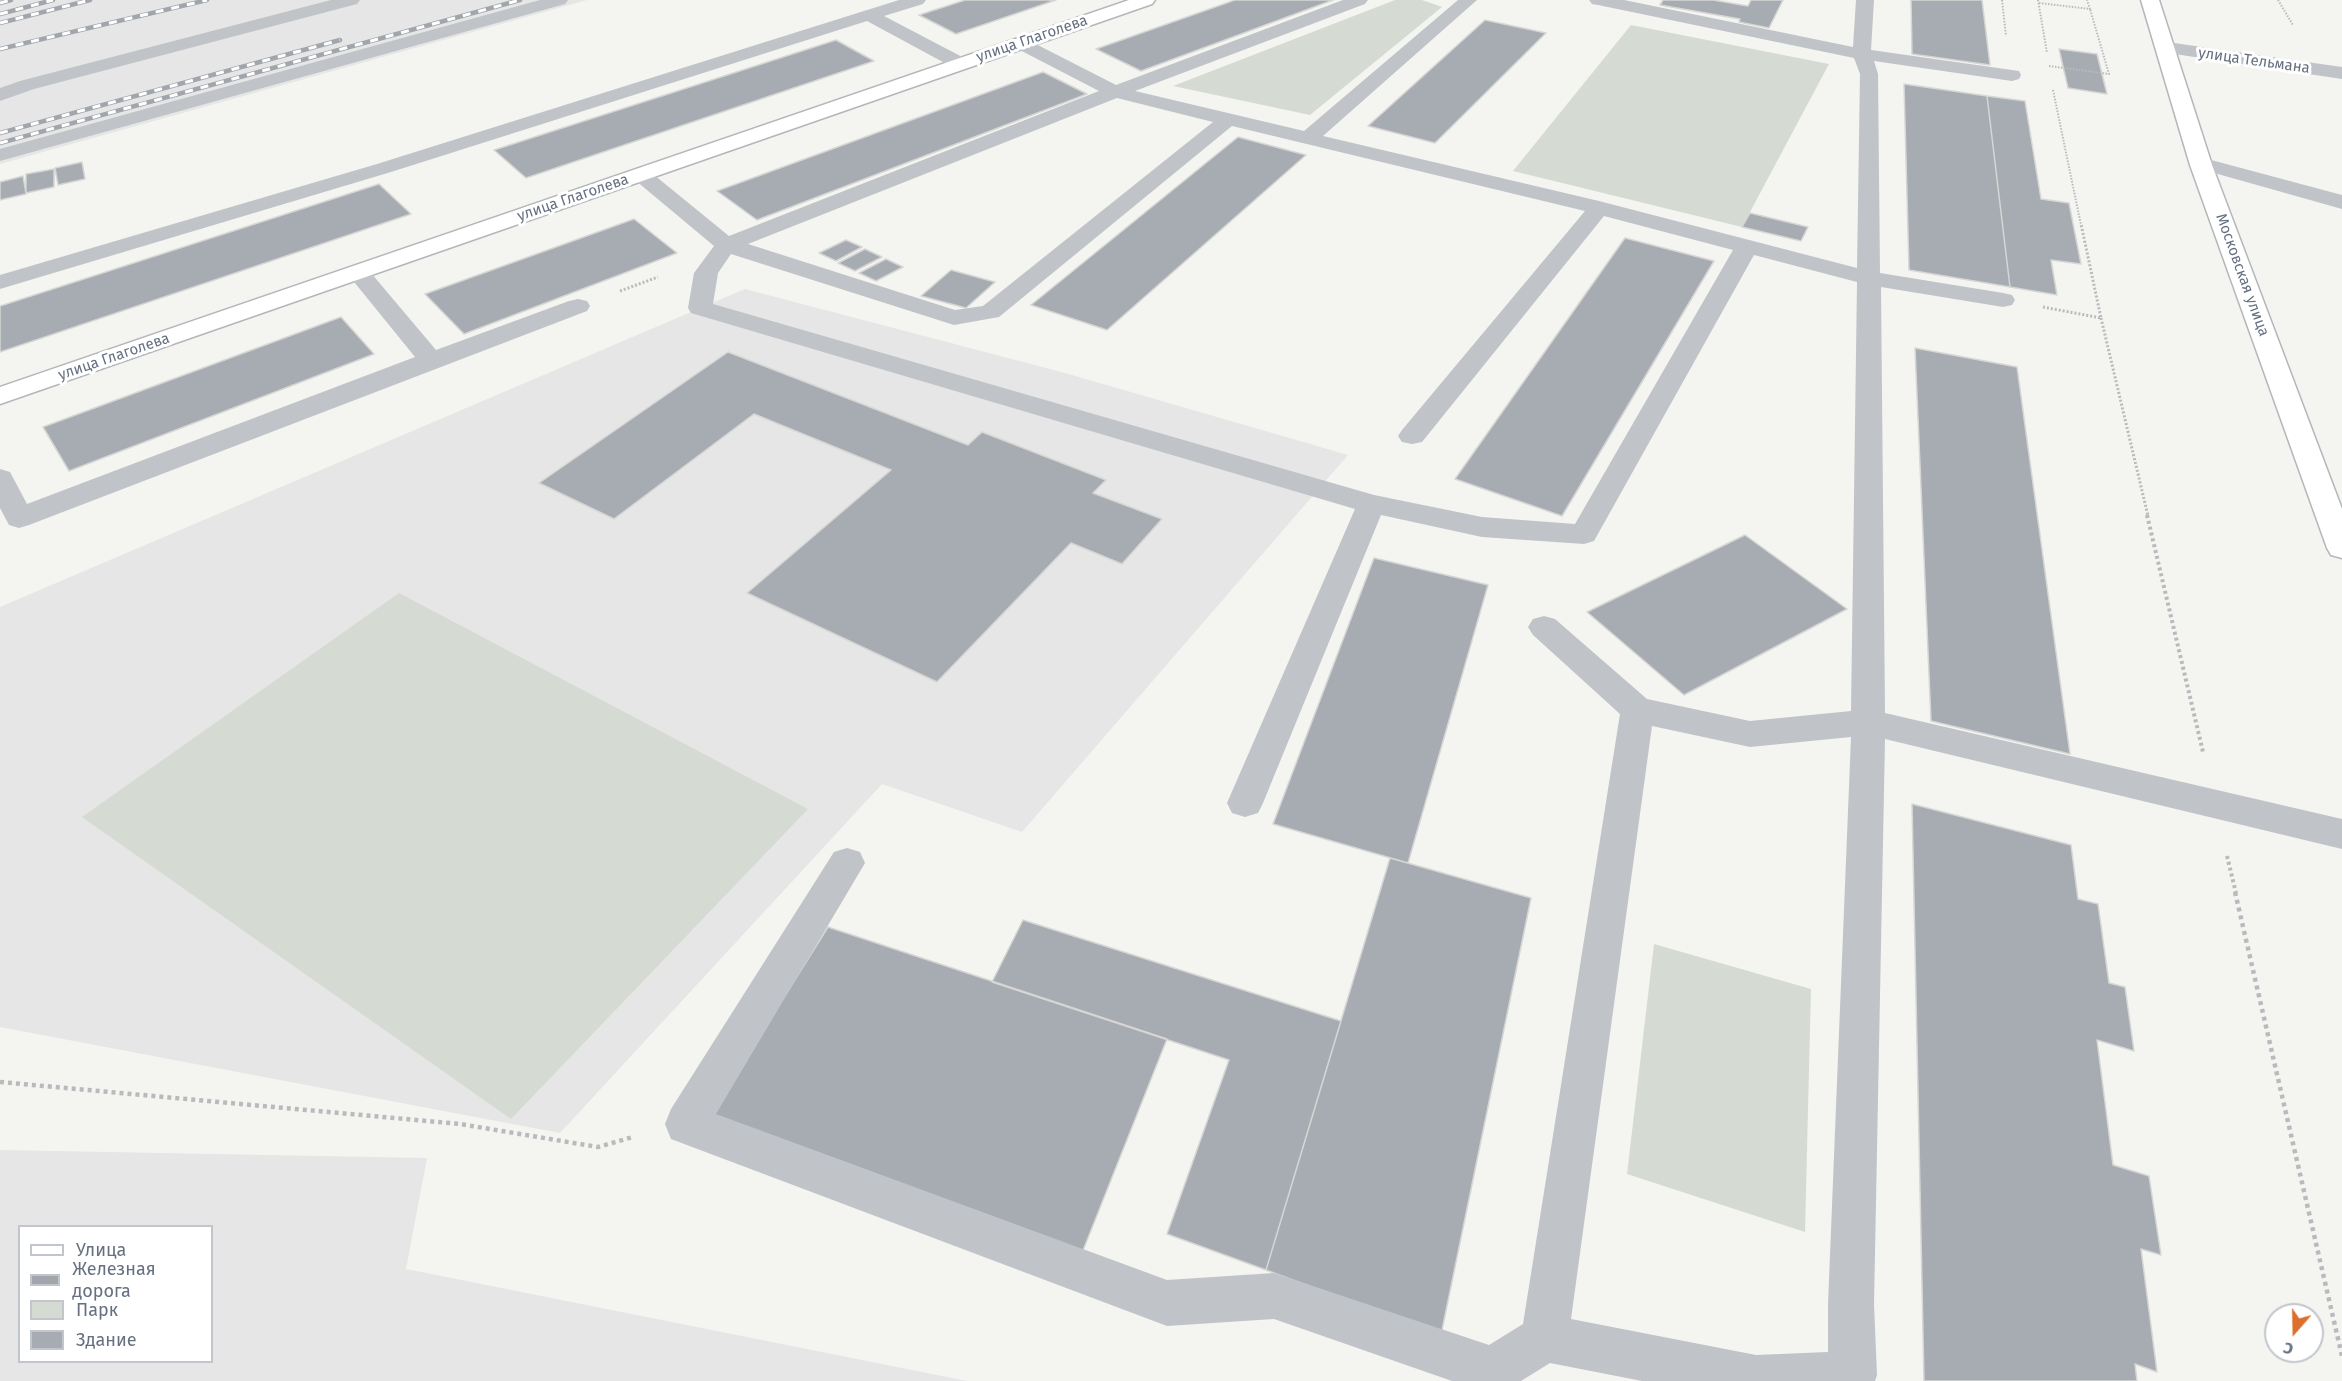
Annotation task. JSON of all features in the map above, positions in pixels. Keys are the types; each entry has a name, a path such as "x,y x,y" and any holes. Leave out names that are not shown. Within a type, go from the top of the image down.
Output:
{"main road":[{"name":"улица Глаголева","path":"0,396 1146,0"},
{"name":"Московская улица","path":"2150,0 2167,48 2200,163 2342,548"}],"street":[{"path":"0,95 27,85 351,0"},
{"path":"0,154 559,0"},
{"path":"0,282 396,165 917,0"},
{"path":"1359,0 1115,92 726,245 706,273 700,308 1371,504 1482,527 1584,534 1747,246"},
{"path":"1309,137 1468,0"},
{"path":"1598,0 1862,54 2012,75"},
{"path":"847,863 686,1124 1167,1303 1274,1296 1493,1371 1545,1338 1756,1379 1853,1375 1851,1304 1868,722 1869,74 1862,54 1865,0"},
{"path":"870,16 961,64"},
{"path":"1020,43 1115,92 1599,208 1869,278 2003,300"},
{"name":"улица Тельмана","path":"2167,48 2342,73"},
{"path":"640,175 726,245 954,318 990,312 1230,118"},
{"path":"2200,163 2342,202"},
{"path":"1412,436 1599,208"},
{"path":"357,272 430,360"},
{"path":"0,478 9,522 430,360 578,306"},
{"path":"1245,803 1371,504"},
{"path":"1544,627 1637,710 1750,734 1868,722 2342,834"},
{"path":"1545,1338 1637,710"}],"path":[{"path":"2049,66 2109,74 2087,0"},
{"path":"2050,73 2039,2 2090,9"},
{"path":"2003,300 2101,318 2051,80"},
{"path":"578,306 661,276 706,273"},
{"path":"0,1082 460,1124 598,1147 686,1124"}],"shaded area":[{"path":"0,0 587,0 0,164"},
{"path":"745,289 1065,373 1348,455 1022,832 882,784 560,1133 0,1027 0,607"},
{"path":"0,1150 427,1158 406,1269 967,1381 0,1381"}],"green space":[{"path":"1395,0 1422,0 1442,7 1310,115 1173,86"},
{"path":"1631,25 1829,64 1742,227 1513,171"},
{"path":"399,593 808,809 511,1119 82,817"},
{"path":"1654,944 1811,989 1805,1232 1627,1174"}],"building":[{"path":"965,0 1056,0 956,34 919,15"},
{"path":"1235,0 1333,0 1141,71 1096,49"},
{"path":"1663,0 1713,0 1748,6 1751,0 1783,0 1769,28 1739,22 1740,19 1660,5"},
{"path":"1911,0 1982,0 1990,65 1912,54"},
{"path":"1485,20 1546,33 1435,143 1368,126"},
{"path":"836,40 874,61 526,178 494,150"},
{"path":"2059,49 2097,54 2107,94 2068,88"},
{"path":"1043,72 1087,94 757,220 717,191"},
{"path":"1904,84 1987,96 2010,287 1909,270"},
{"path":"1987,96 2025,101 2041,199 2069,203 2081,264 2051,260 2057,295 2010,287"},
{"path":"1238,137 1306,155 1107,330 1031,305"},
{"path":"82,162 85,179 58,185 55,168"},
{"path":"54,169 54,187 26,193 26,174"},
{"path":"23,176 26,194 0,200 0,182"},
{"path":"379,184 411,214 0,352 0,306"},
{"path":"1750,213 1808,227 1801,241 1742,227"},
{"path":"634,219 677,253 464,334 425,294"},
{"path":"1625,238 1714,261 1562,516 1455,479"},
{"path":"846,240 862,247 836,261 819,253"},
{"path":"865,249 882,257 855,271 838,263"},
{"path":"886,259 903,267 876,281 859,273"},
{"path":"951,270 995,282 966,308 921,296"},
{"path":"341,317 374,354 69,471 43,427"},
{"path":"1915,348 2017,367 2070,754 1931,721"},
{"path":"728,352 968,445 982,432 1106,480 1093,493 1162,519 1122,564 1071,543 937,682 747,593 891,470 754,414 614,519 539,483"},
{"path":"1745,535 1847,609 1684,695 1587,612"},
{"path":"1374,558 1488,585 1408,863 1273,824"},
{"path":"1912,804 2071,845 2078,899 2098,904 2109,983 2125,987 2134,1051 2097,1040 2113,1165 2149,1176 2161,1255 2141,1249 2157,1372 2135,1364 2137,1381 1924,1381"},
{"path":"1390,858 1531,898 1441,1335 1266,1270"},
{"path":"1023,920 1341,1021 1266,1270 1167,1234 1229,1060 992,982"},
{"path":"828,927 1167,1039 1080,1258 709,1117"}],"railway":[{"path":"0,3 11,0"},
{"path":"0,14 53,0"},
{"path":"0,23 90,0"},
{"path":"0,49 207,0"},
{"path":"0,143 520,0"},
{"path":"0,133 340,40"}]}
